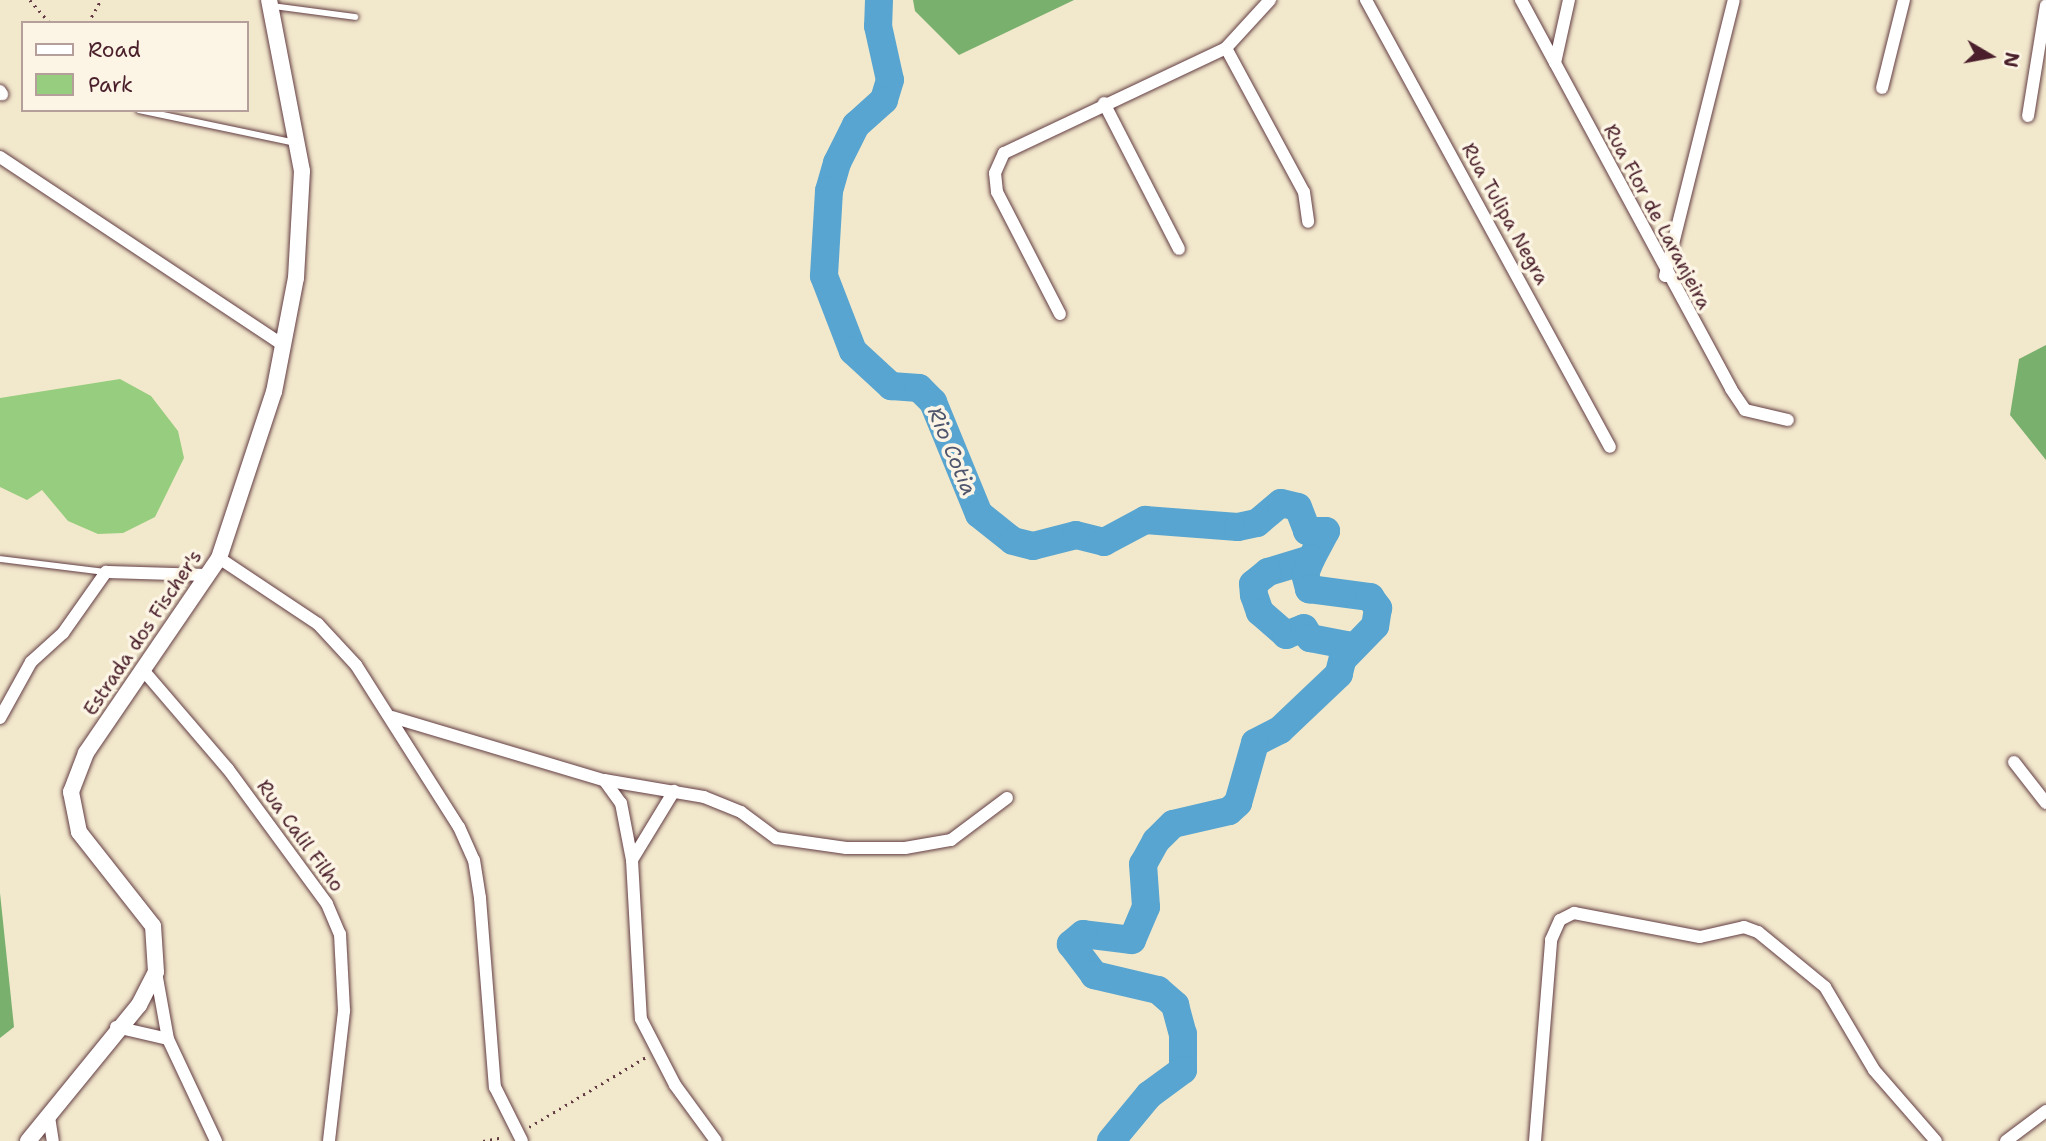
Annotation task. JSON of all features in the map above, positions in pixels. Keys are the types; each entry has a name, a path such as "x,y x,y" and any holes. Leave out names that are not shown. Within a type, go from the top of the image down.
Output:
{"street":[{"path":"1060,314 1006,212 995,173 999,162 1012,146 1226,48 1269,0"},
{"name":"Rua Tulipa Negra","path":"1366,0 1610,447"},
{"name":"Rua Flor de Laranjeira","path":"1521,0 1665,276 1745,410 1788,420"},
{"path":"1555,63 1569,0"},
{"path":"1665,276 1734,0"},
{"path":"1882,88 1904,0"},
{"name":"Estrada dos Fischer's","path":"156,972 153,926 79,832 71,792 86,753 219,558 274,392 302,215 295,143 270,3"},
{"path":"2028,116 2046,5"},
{"path":"1226,48 1304,192 1308,222"},
{"path":"1104,103 1179,249"},
{"path":"0,158 281,344"},
{"path":"219,558 318,624 392,717 474,860 495,1087 520,1137"},
{"path":"0,718 30,662 63,633 106,572 208,575"},
{"name":"Rua Calil Filho","path":"143,670 228,769 327,905 340,934 344,1011 329,1141"},
{"path":"392,717 604,780 674,791 722,803 788,842 878,849 951,839 1007,798"},
{"path":"2014,762 2046,803"},
{"path":"604,780 621,803 632,860 640,1019 655,1052 716,1141"},
{"path":"632,860 674,791"},
{"path":"1535,1141 1551,940 1560,920 1597,913 1700,937 1744,927 1758,932 1825,987 1874,1070 1936,1141"},
{"path":"28,1141 116,1027 139,1005 156,972"},
{"path":"156,972 168,1039 216,1141"},
{"path":"116,1027 168,1039"},
{"path":"2006,1141 2046,1111"},
{"path":"49,1117 53,1141"}],"lane":[{"path":"270,3 355,17"},
{"path":"148,112 295,143"},
{"path":"0,559 106,572"}],"path":[{"path":"30,0 48,21"},
{"path":"89,21 101,0"},
{"path":"483,1141 520,1137 655,1052"}],"green space":[{"path":"913,0 1074,0 959,55 915,11"},
{"path":"2046,345 2046,460 2010,415 2019,359"},
{"path":"120,379 151,396 178,431 184,458 155,517 123,533 98,534 68,521 42,490 27,500 0,487 0,398"},
{"path":"0,893 14,1027 0,1038"}],"waterway":[{"name":"Rio Cotia","path":"879,0 878,26 890,80 884,100 856,125 837,163 829,191 824,276 853,351 891,386 919,388 933,402 979,514 1013,541 1033,546 1076,535 1104,542 1145,520 1238,527 1257,523 1281,503 1298,507 1307,531 1326,531 1311,559 1268,572 1253,584 1260,612 1286,635 1304,628 1310,638 1346,645 1339,674 1280,730 1255,743 1238,803 1229,811 1173,824 1156,841 1143,864 1146,907 1132,940 1083,934 1071,944 1094,975 1158,990 1175,1005 1183,1034 1183,1070 1149,1095 1111,1141"},
{"name":"Rio Cotia","path":"1311,559 1305,574 1309,589 1370,597 1378,608 1375,626 1345,657"}]}
